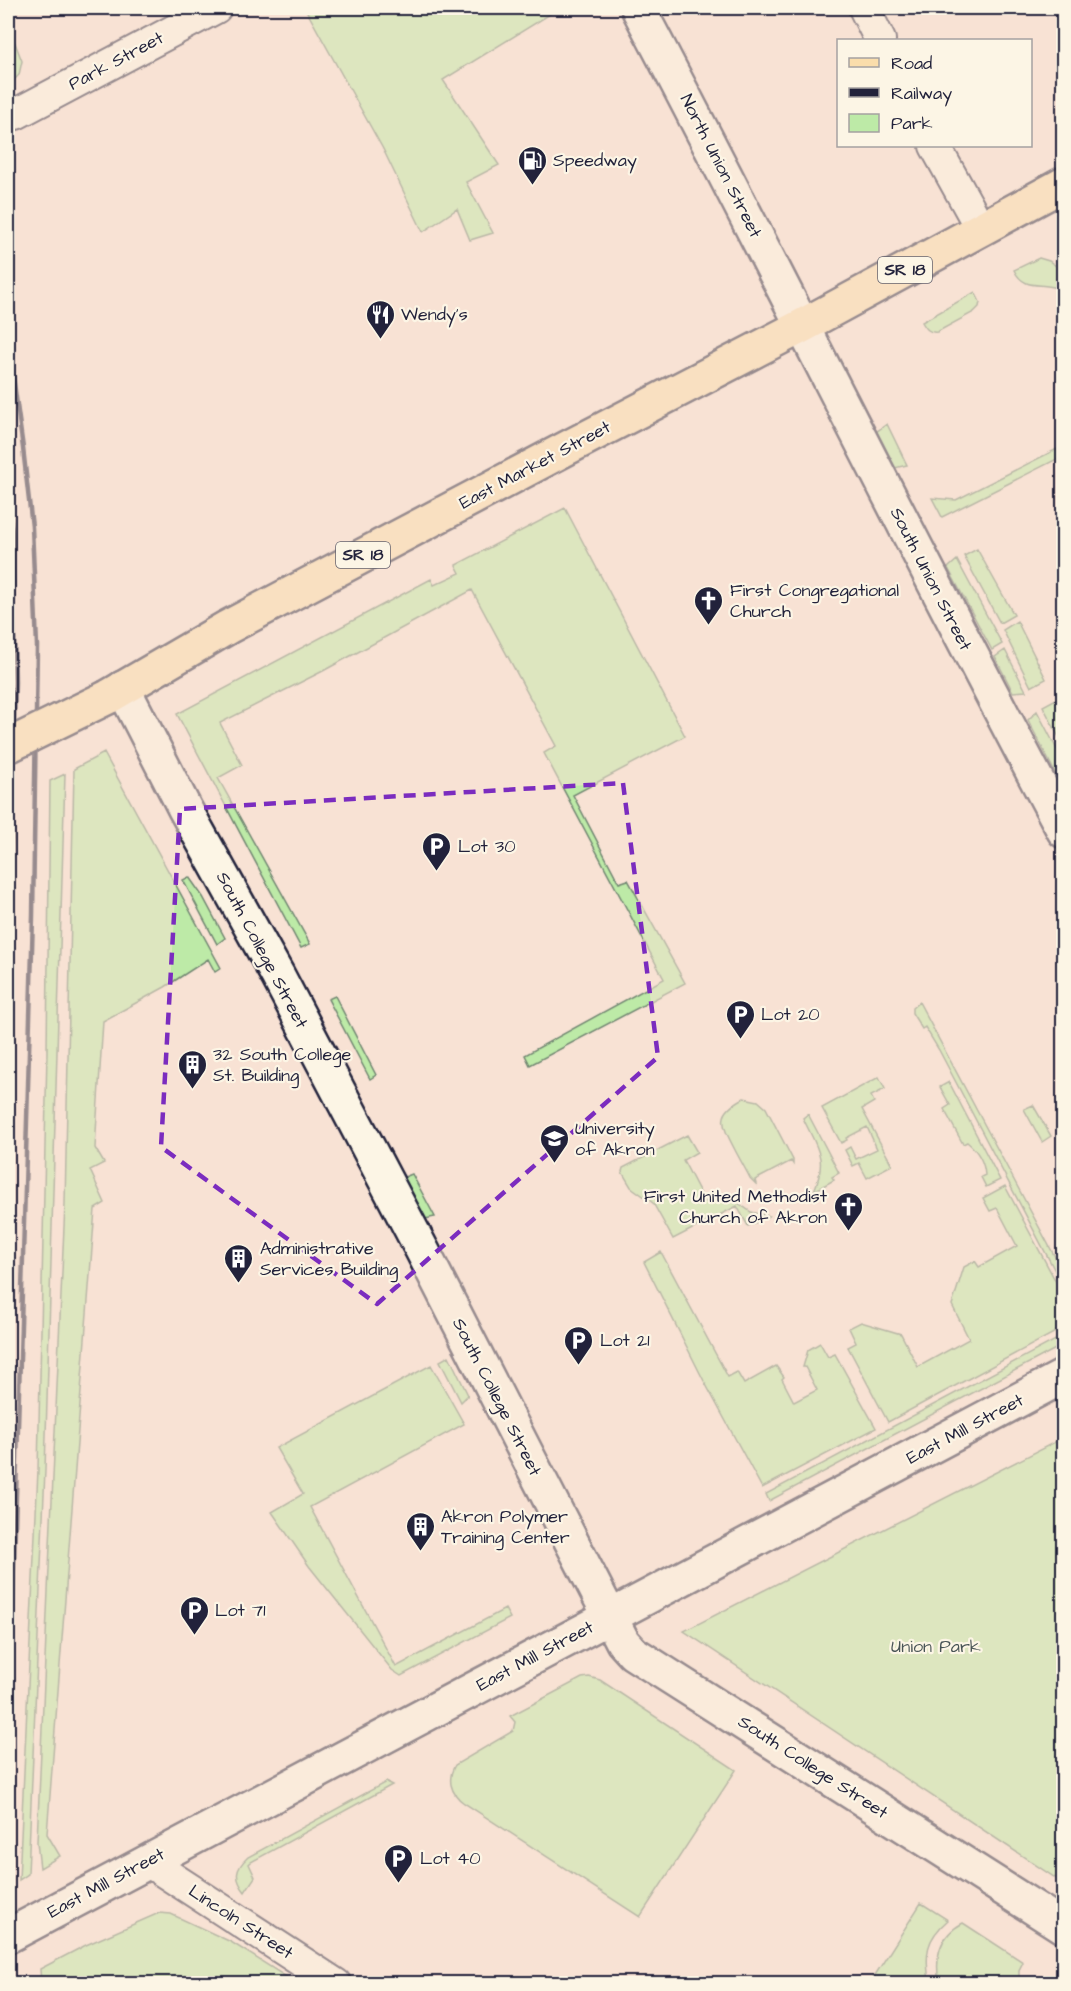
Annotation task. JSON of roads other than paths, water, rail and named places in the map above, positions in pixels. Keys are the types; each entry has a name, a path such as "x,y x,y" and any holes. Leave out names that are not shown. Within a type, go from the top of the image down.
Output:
{"main road":[{"name":"East Market Street","path":"8,746 115,693 228,627 586,437 802,326 1063,184"}],"street":[{"name":"Park Street","path":"16,114 216,8"},
{"name":"North Union Street","path":"638,8 802,326"},
{"path":"864,8 880,39"},
{"path":"936,147 981,229"},
{"name":"South Union Street","path":"802,326 927,572 1064,831"},
{"name":"South College Street","path":"115,693 185,809 278,976 416,1238 623,1642 633,1653 1064,1927"},
{"name":"East Mill Street","path":"8,1936 1064,1376"},
{"name":"Lincoln Street","path":"147,1861 336,1983"}],"railway":[{"path":"8,340 32,527 37,646 33,916 8,1767"},
{"path":"8,490 12,532 15,682 8,949"}],"place":[{"name":"Speedway","path":"532,186"},
{"name":"Wendy's","path":"380,340"},
{"name":"First Congregational Church","path":"709,626"},
{"name":"Lot 30","path":"437,872"},
{"name":"Lot 20","path":"740,1040"},
{"name":"32 South College St. Building","path":"192,1090"},
{"name":"University of Akron","path":"554,1164"},
{"name":"First United Methodist Church of Akron","path":"848,1232"},
{"name":"Administrative Services Building","path":"239,1284"},
{"name":"Lot 21","path":"579,1366"},
{"name":"Akron Polymer Training Center","path":"420,1552"},
{"name":"Lot 71","path":"194,1636"},
{"name":"Lot 40","path":"399,1884"}],"park label":[{"name":"Union Park","path":"936,1646"}]}
